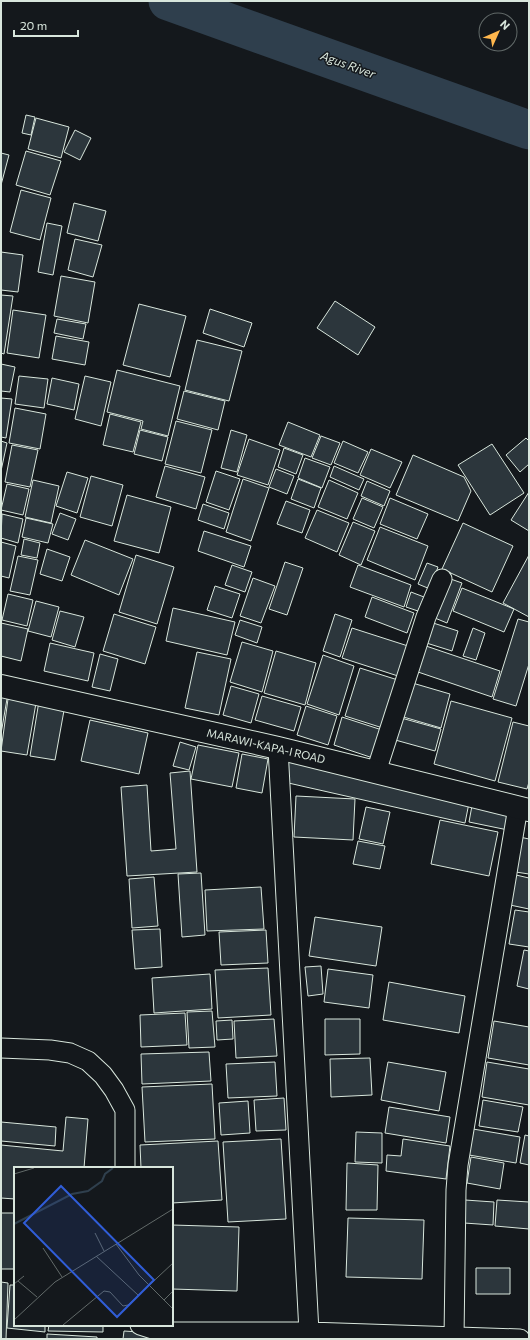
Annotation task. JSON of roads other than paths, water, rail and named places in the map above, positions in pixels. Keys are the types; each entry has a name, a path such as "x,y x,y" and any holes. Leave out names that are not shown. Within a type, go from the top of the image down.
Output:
{"main road":[{"name":"MARAWI-KAPA-I ROAD","path":"1,686 278,748 523,809"}],"street":[{"path":"376,772 426,617 442,579"},
{"path":"278,748 309,1332"},
{"path":"454,1337 456,1190 458,1165 523,809"},
{"path":"1,1048 50,1050 70,1053 88,1061 103,1075 114,1090 125,1110 125,1167"},
{"path":"143,1326 162,1332 309,1332 520,1339"}],"waterway":[{"name":"Agus River","path":"168,1 529,130"}]}
